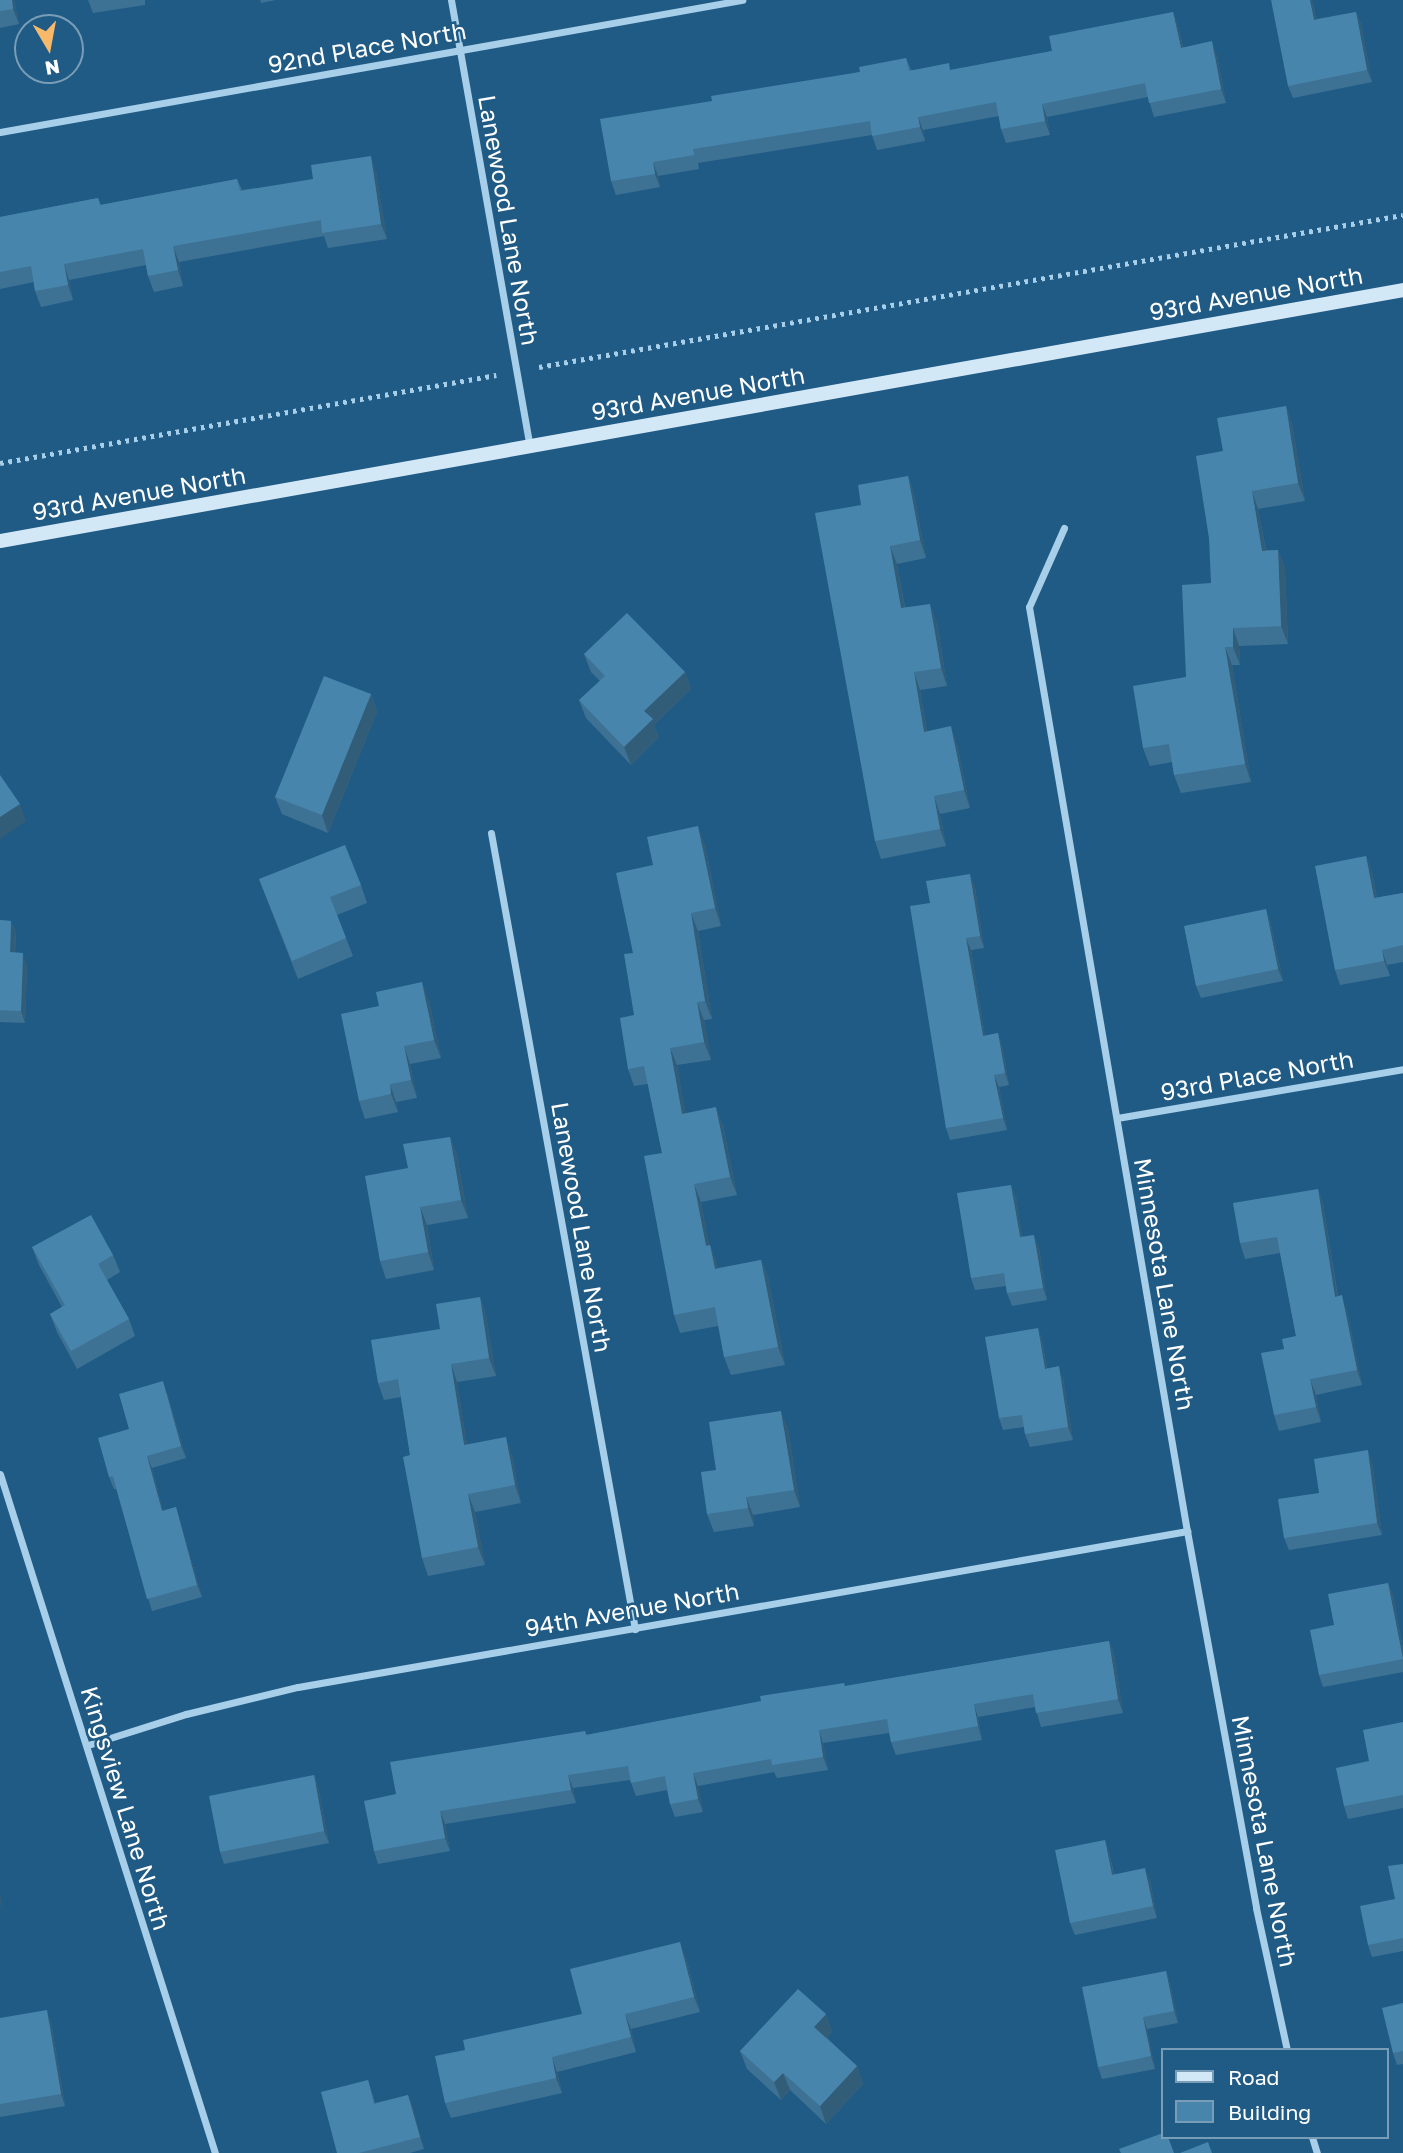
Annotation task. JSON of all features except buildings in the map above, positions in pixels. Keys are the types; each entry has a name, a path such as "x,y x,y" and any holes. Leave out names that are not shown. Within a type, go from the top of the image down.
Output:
{"main road":[{"name":"93rd Avenue North","path":"0,541 1403,290"}],"street":[{"name":"Lanewood Lane North","path":"451,0 530,446"},
{"name":"92nd Place North","path":"0,132 742,0"},
{"name":"Minnesota Lane North","path":"1064,528 1029,607 1187,1531 1256,1908 1287,2048"},
{"name":"Lanewood Lane North","path":"492,833 635,1629"},
{"name":"93rd Place North","path":"1117,1118 1403,1069"},
{"name":"Kingsview Lane North","path":"0,1474 215,2153"},
{"name":"94th Avenue North","path":"88,1745 186,1714 298,1687 1187,1531"}],"path":[{"path":"0,463 1403,215"}]}
